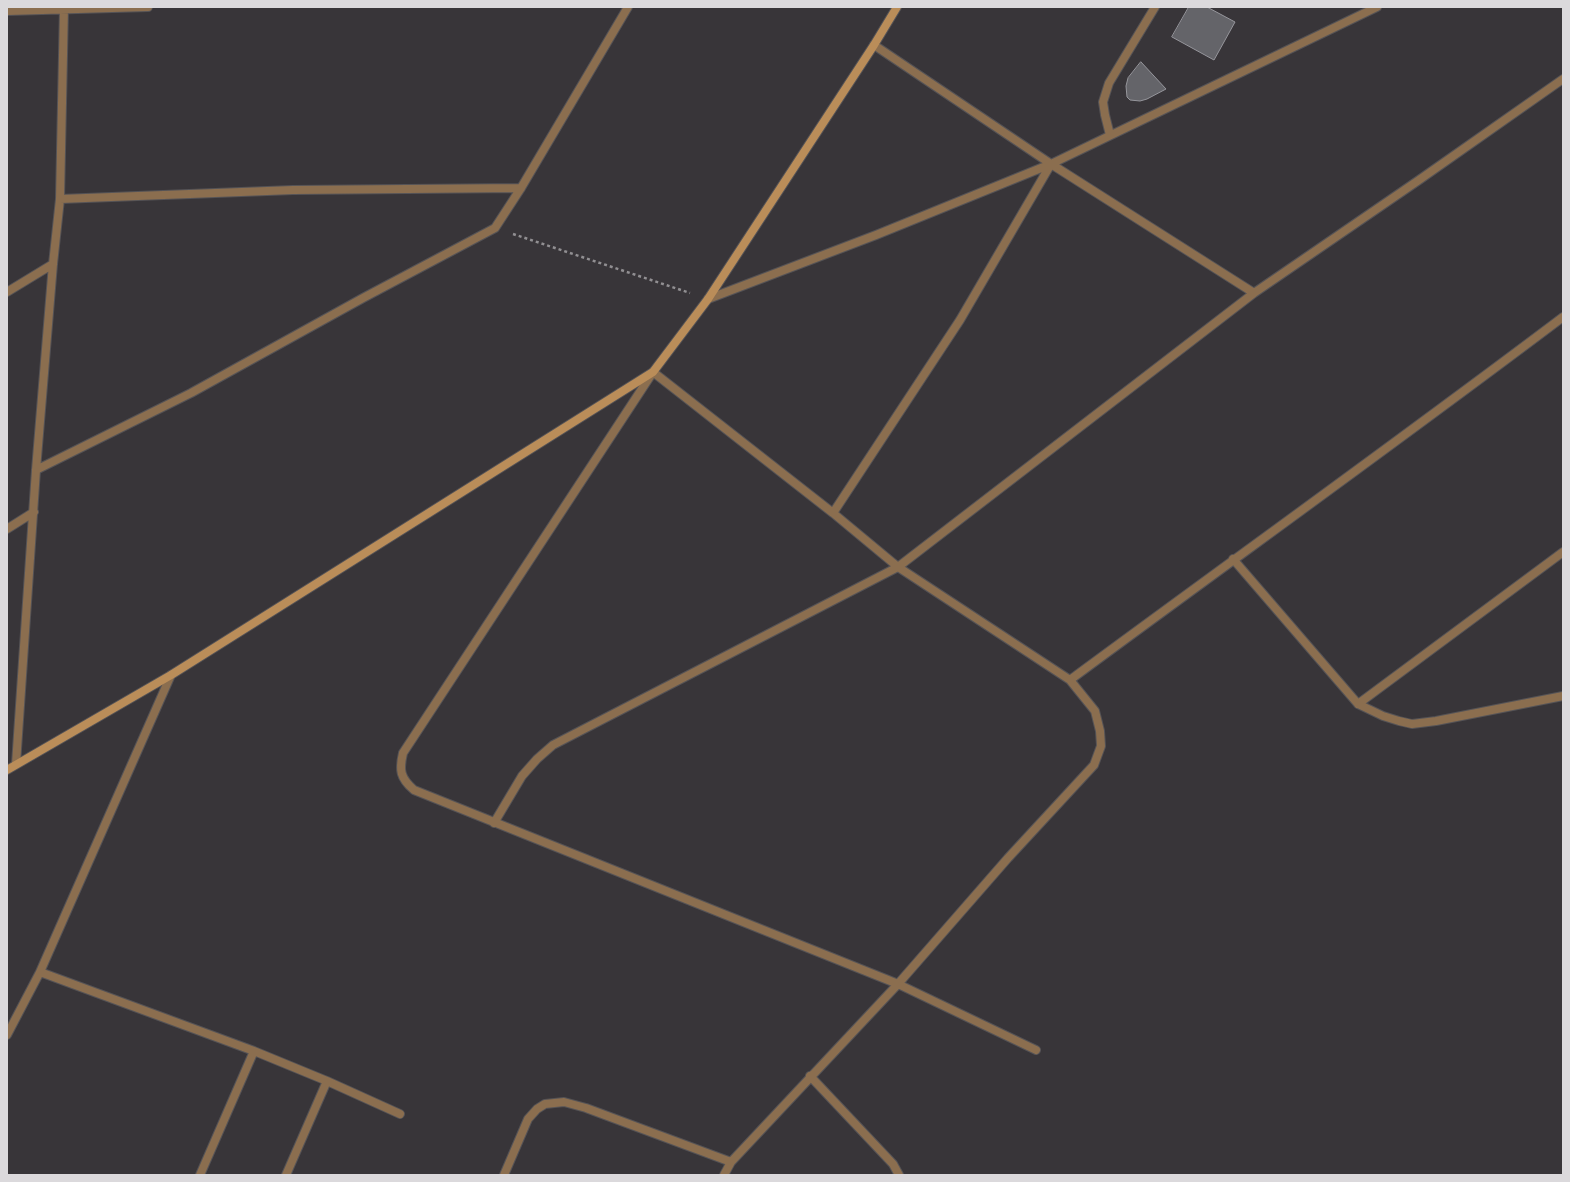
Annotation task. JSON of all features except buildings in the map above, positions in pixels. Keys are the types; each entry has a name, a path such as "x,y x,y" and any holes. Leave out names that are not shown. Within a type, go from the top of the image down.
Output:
{"street":[{"path":"7,11 64,8 148,7"},
{"path":"36,470 191,393 363,298 495,228 521,188 628,7"},
{"path":"897,7 874,45 708,299 652,372 403,753 400,766 406,784 414,790 898,984 1036,1050"},
{"path":"1110,134 1103,102 1109,83 1155,7"},
{"path":"708,299 876,235 1051,164 1110,134 1377,7"},
{"path":"16,764 36,470 53,264 60,199 64,8"},
{"path":"874,45 1051,164 1254,293"},
{"path":"494,823 522,776 538,758 554,746 898,567 1254,293 1419,180 1563,78"},
{"path":"833,513 960,320 1051,164"},
{"path":"60,199 293,190 521,188"},
{"path":"7,292 53,264"},
{"path":"1070,680 1233,559 1460,396 1563,317"},
{"path":"652,372 833,513 898,567 1070,680 1096,711 1100,731 1101,746 1094,765 1008,858 898,984 730,1162 724,1175"},
{"path":"7,770 171,675 652,372"},
{"path":"7,528 34,512"},
{"path":"1358,704 1563,552"},
{"path":"1233,559 1358,704 1383,716 1412,724 1436,721 1563,696"},
{"path":"7,1035 40,972 171,675"},
{"path":"40,972 254,1051 327,1080 400,1114"},
{"path":"200,1175 254,1051"},
{"path":"810,1076 881,1150 893,1164 899,1175"},
{"path":"286,1175 327,1080"},
{"path":"504,1175 528,1119 537,1109 545,1104 564,1102 586,1108 730,1162"}],"path":[{"path":"495,228 708,299"}]}
